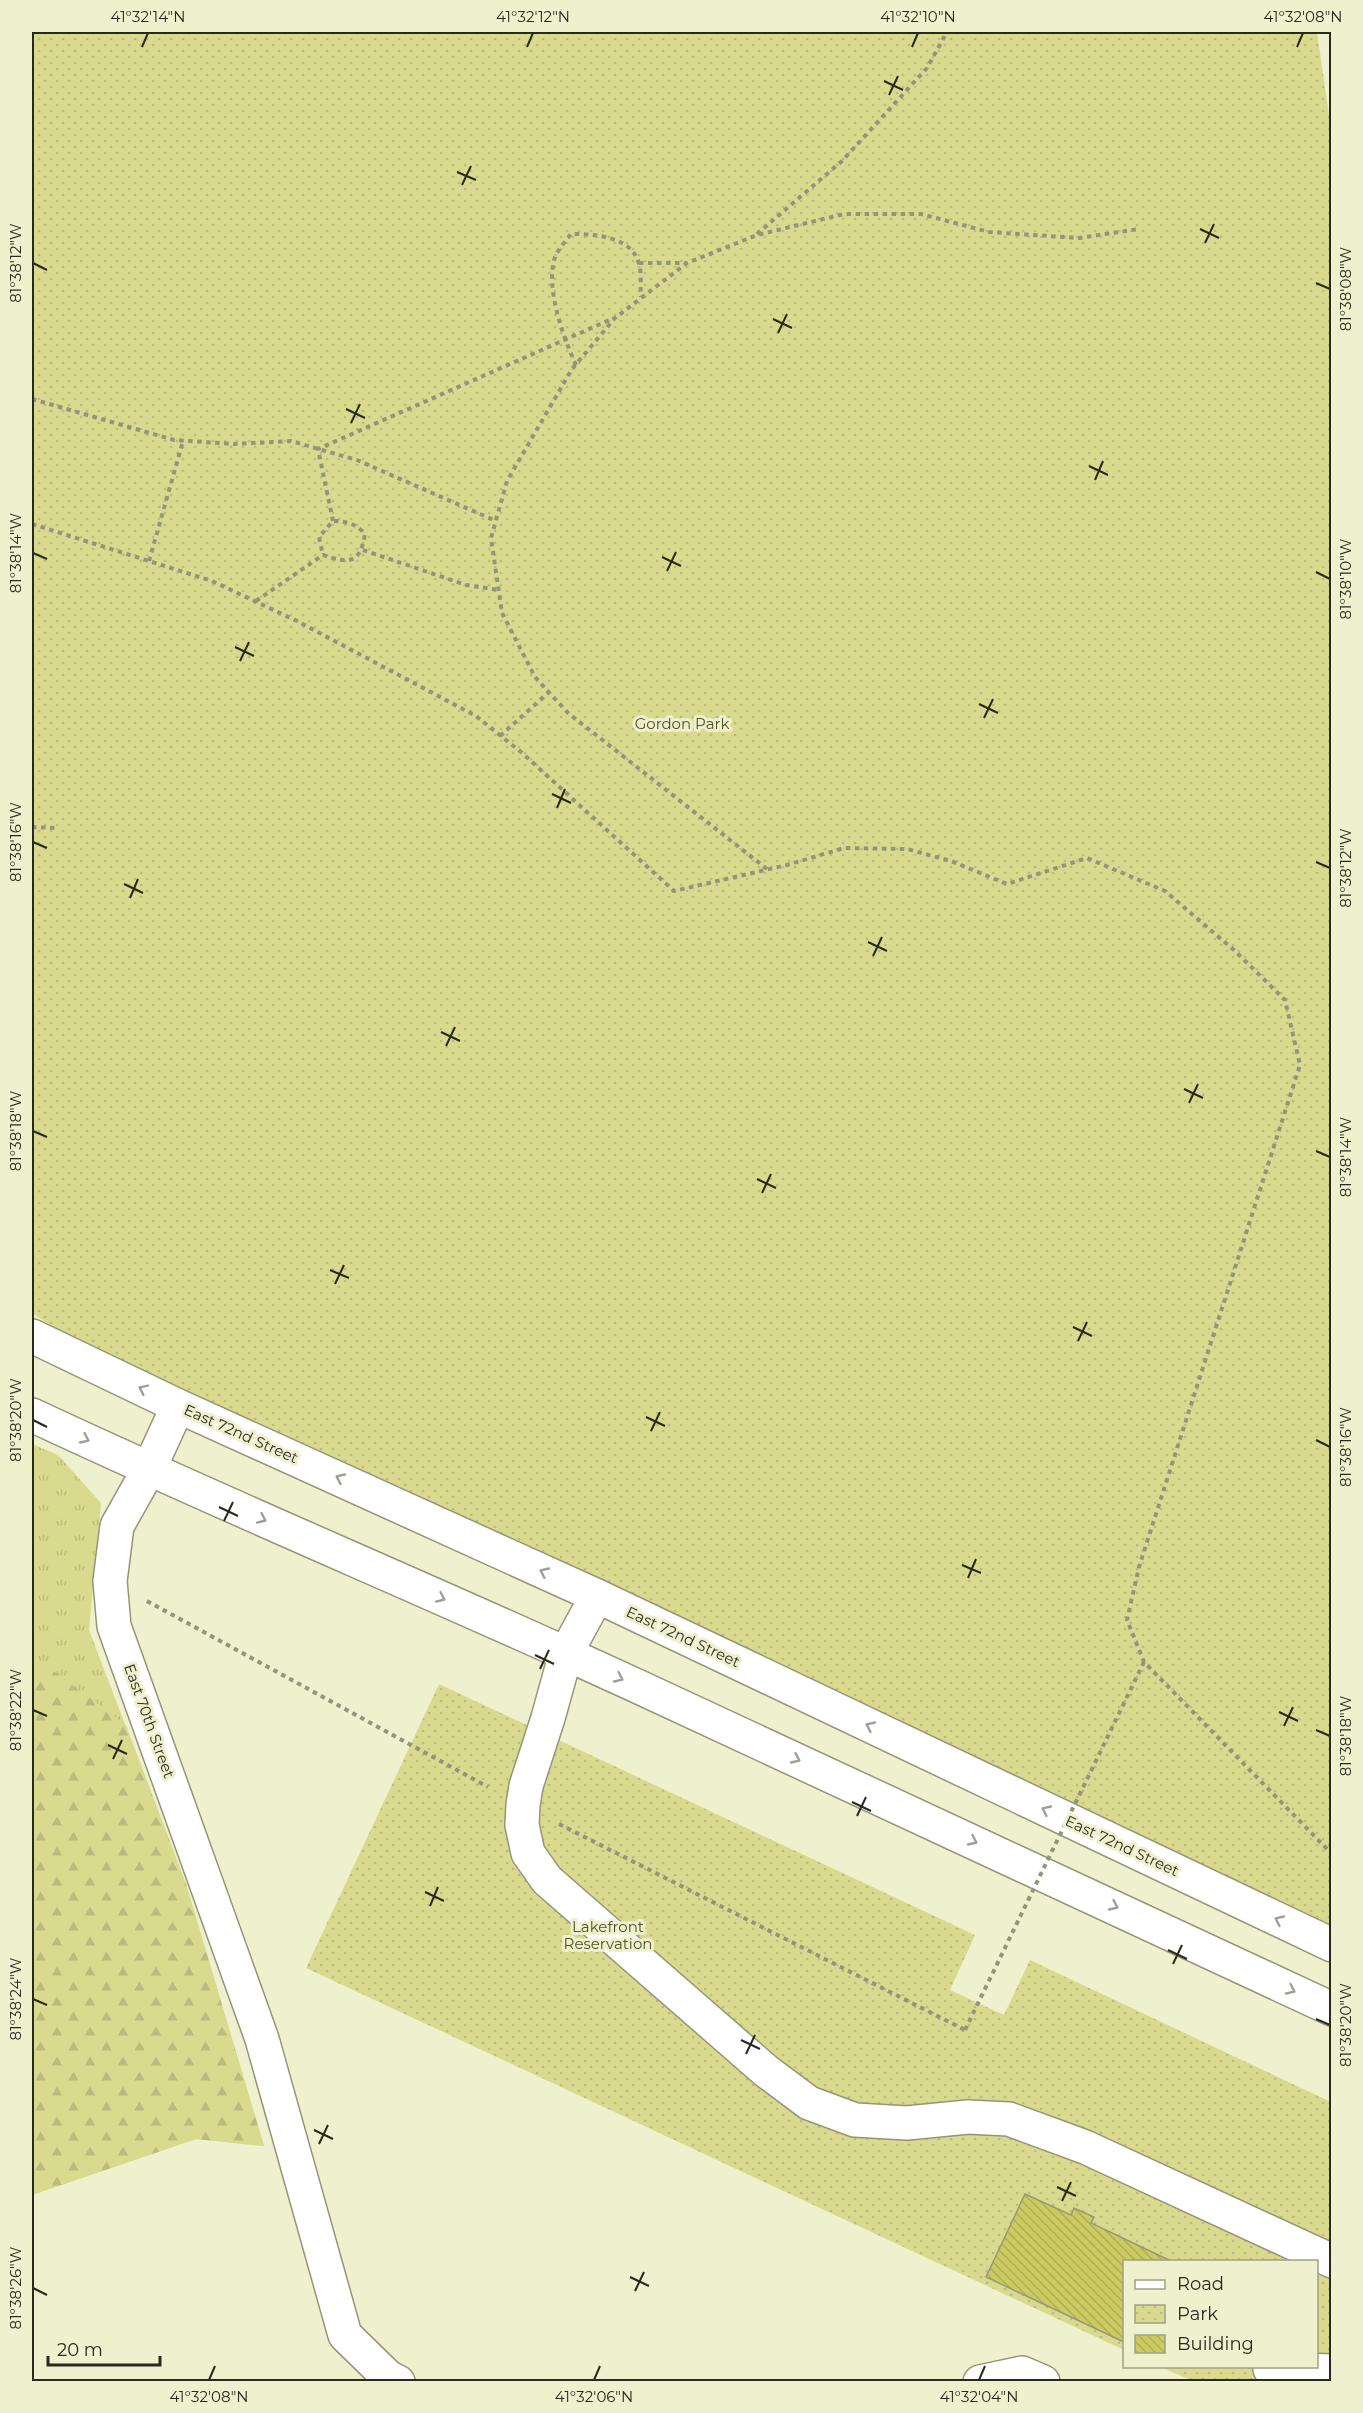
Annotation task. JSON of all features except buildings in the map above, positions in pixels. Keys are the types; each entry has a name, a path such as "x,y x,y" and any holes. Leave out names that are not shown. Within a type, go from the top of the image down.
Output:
{"main road":[{"name":"East 72nd Street","path":"32,1336 178,1406 597,1596 1332,1945"},
{"name":"East 70th Street","path":"178,1406 149,1470 117,1526 110,1581 114,1626 262,2038 345,2334 388,2377 398,2382"},
{"path":"32,1415 149,1470 566,1653 1332,2009"},
{"path":"597,1596 566,1653 526,1786 522,1825 528,1853 547,1880 766,2071 809,2103 855,2120 907,2123 968,2117 1009,2119 1085,2146 1332,2261"},
{"path":"1270,2369 1332,2371"},
{"path":"980,2382 1022,2373 1043,2382"}],"path":[{"path":"757,235 842,161 927,68 947,32"},
{"path":"768,870 568,713 535,677 502,613 491,538 507,481 576,365 615,318 687,263 757,235 844,214 921,214 989,232 1079,238 1139,229"},
{"path":"576,365 564,340 551,275 555,255 571,234 599,235 628,246 639,263 641,298"},
{"path":"639,263 687,263"},
{"path":"318,449 615,318"},
{"path":"32,399 174,440 234,444 291,441 357,460 496,521"},
{"path":"149,561 183,441"},
{"path":"318,449 333,521"},
{"path":"333,521 345,521 358,527 365,534 363,550 354,560 344,562 323,555 319,537 333,521"},
{"path":"32,524 212,581 297,621 476,716 521,752 674,891 768,870 844,848 907,849 951,861 1007,884 1087,858 1165,891 1234,951 1285,1000 1300,1065 1139,1567 1127,1620 1143,1662 1332,1854"},
{"path":"363,550 466,585 499,590"},
{"path":"256,602 323,555"},
{"path":"500,736 549,693"},
{"path":"32,827 55,828"},
{"path":"965,2030 1143,1662"}],"green space":[{"name":"Gordon Park","path":"32,32 1317,32 1332,136 1331,1928 90,1351 32,1313"},
{"path":"32,1444 58,1455 101,1503 89,1630 186,1884 264,2146 196,2139 32,2195"},
{"path":"52,1670 126,1725 186,1884 264,2146 196,2139 32,2195 32,1688"},
{"name":"Lakefront Reservation","path":"439,1684 975,1935 950,1990 1004,2015 1030,1960 1331,2102 1331,2381 1193,2381 1163,2368 1318,2368 1318,2260 1123,2260 1123,2350 306,1968"}]}
